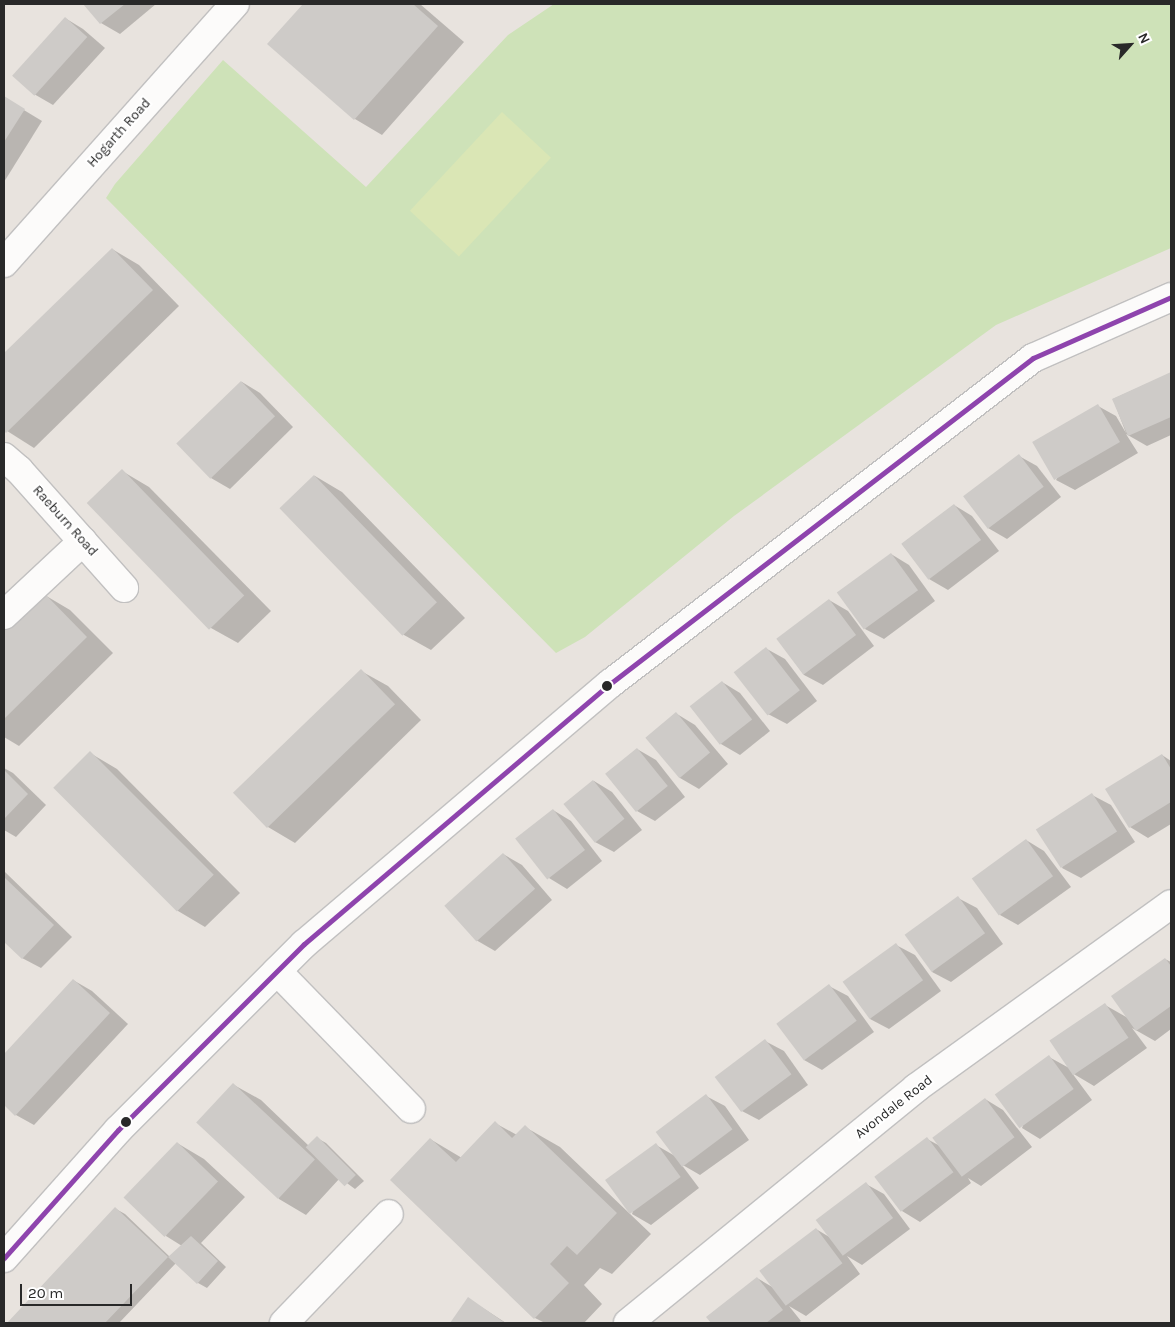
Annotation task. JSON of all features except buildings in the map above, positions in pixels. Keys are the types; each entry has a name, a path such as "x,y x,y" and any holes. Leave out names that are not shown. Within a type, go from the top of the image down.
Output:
{"street":[{"name":"Hogarth Road","path":"4,263 234,4"},
{"path":"4,1258 118,1130 304,944 611,682 1033,358 1171,297"},
{"name":"Raeburn Road","path":"9,470 83,541 124,588"},
{"path":"4,615 83,541"},
{"name":"Avondale Road","path":"628,1323 916,1088 1171,904"},
{"path":"277,971 412,1110"},
{"path":"284,1323 389,1214"}],"green space":[{"path":"554,4 1171,4 1171,248 996,325 734,516 585,637 556,653 106,198 115,184 223,60 366,187 508,35"},
{"path":"502,112 551,158 459,256 410,211"}],"transit line":[{"path":"4,1258 118,1130 304,944 611,683 1033,358 1171,297"}]}
